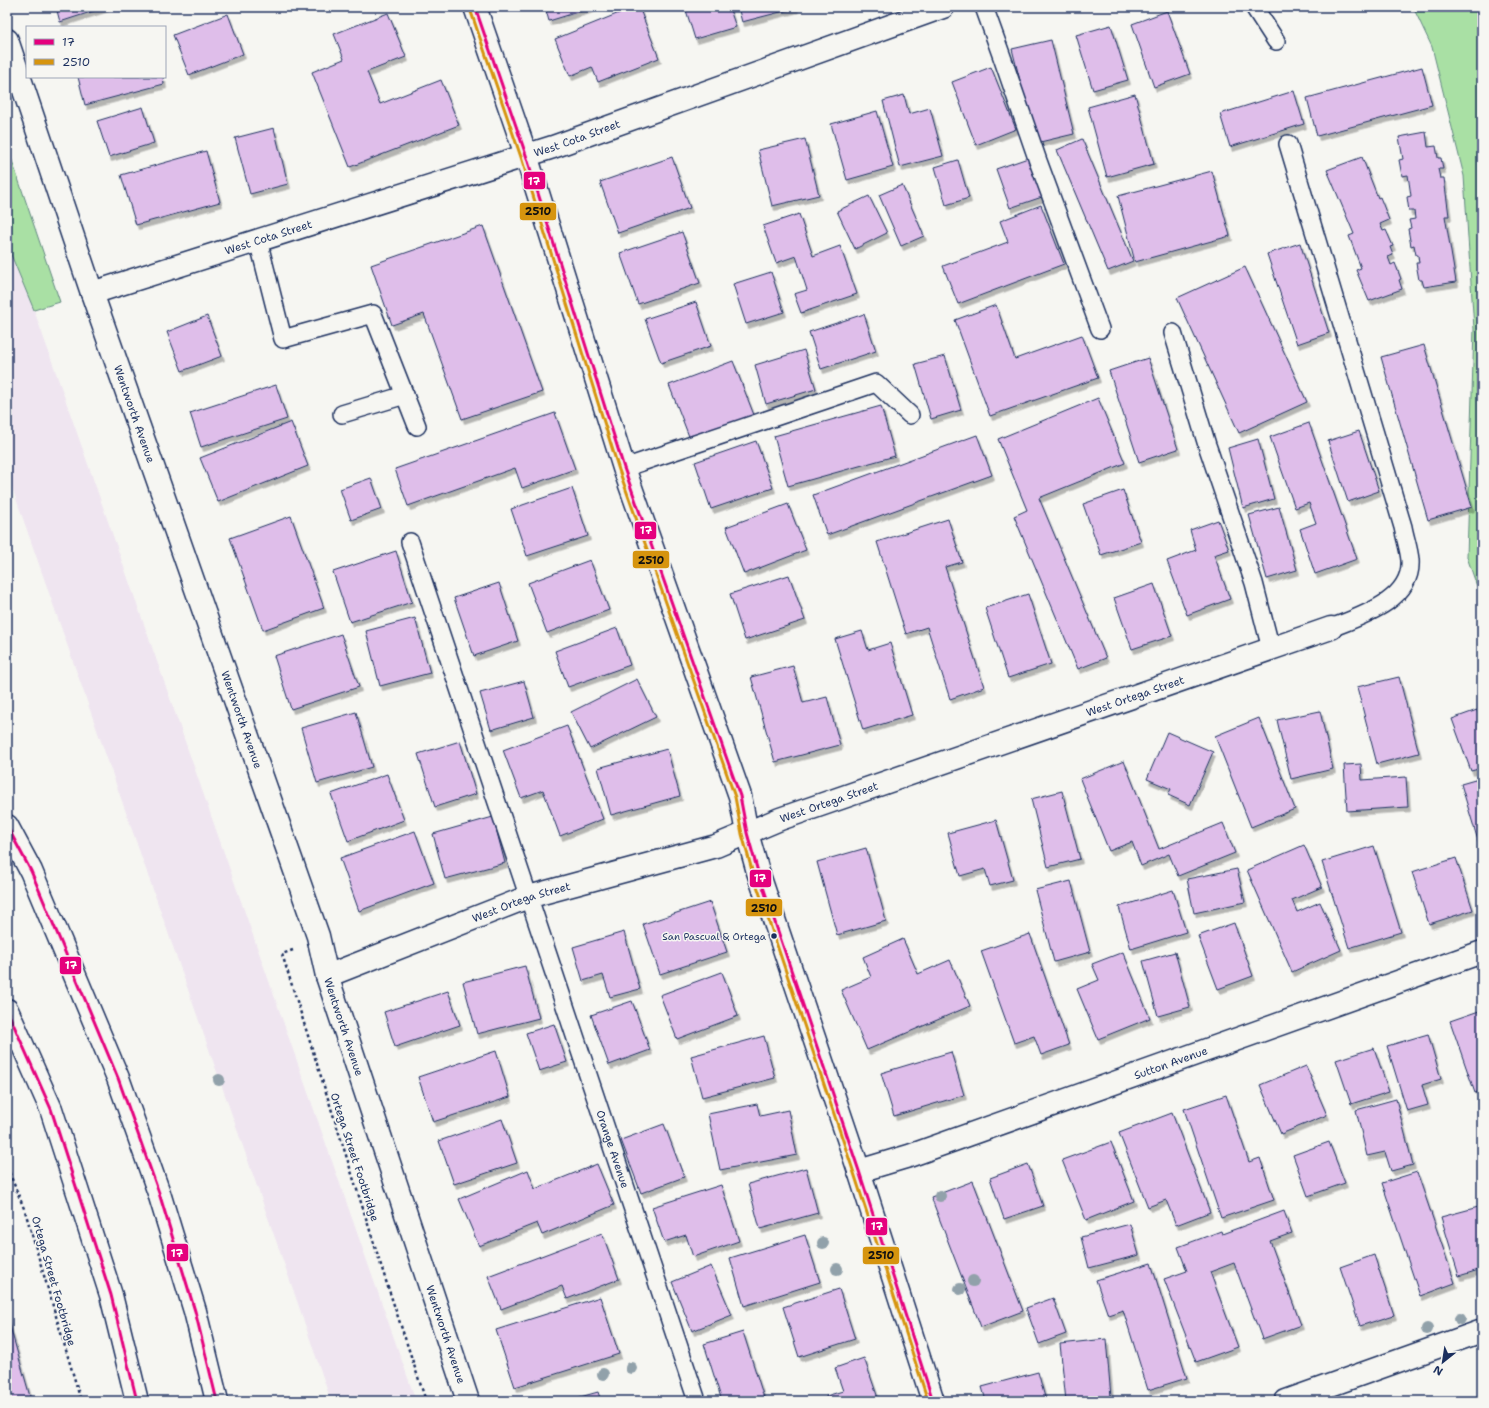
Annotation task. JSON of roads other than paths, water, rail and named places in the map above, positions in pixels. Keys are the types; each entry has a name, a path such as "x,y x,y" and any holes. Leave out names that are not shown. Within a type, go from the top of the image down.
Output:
{"main road":[{"path":"475,7 526,155 624,468 740,796 747,833 758,872 859,1171 933,1401"},
{"name":"West Cota Street","path":"92,293 499,165 526,155 553,148 943,7"},
{"name":"Wentworth Avenue","path":"7,40 92,293 318,939 327,976 468,1401"},
{"name":"West Ortega Street","path":"327,976 528,897 716,846 780,819 1332,628"},
{"path":"7,826 31,871 118,1078 159,1193 195,1311 216,1401"},
{"name":"Sutton Avenue","path":"859,1171 908,1156 1482,952"},
{"path":"7,1010 51,1109 111,1295 137,1401"},
{"path":"1286,1401 1482,1331"}],"lane":[{"path":"984,7 1038,161 1100,329"},
{"path":"1254,7 1276,41"},
{"path":"1288,144 1403,527 1410,561 1407,580 1384,605 1367,614 1332,628"},
{"path":"258,240 283,339 374,314 417,426"},
{"path":"1173,333 1207,445 1254,583 1271,649"},
{"path":"624,468 876,383 910,415"},
{"path":"342,414 405,395"},
{"name":"Orange Avenue","path":"410,542 697,1401"}],"place":[{"name":"San Pascual & Ortega","path":"774,936"}]}
